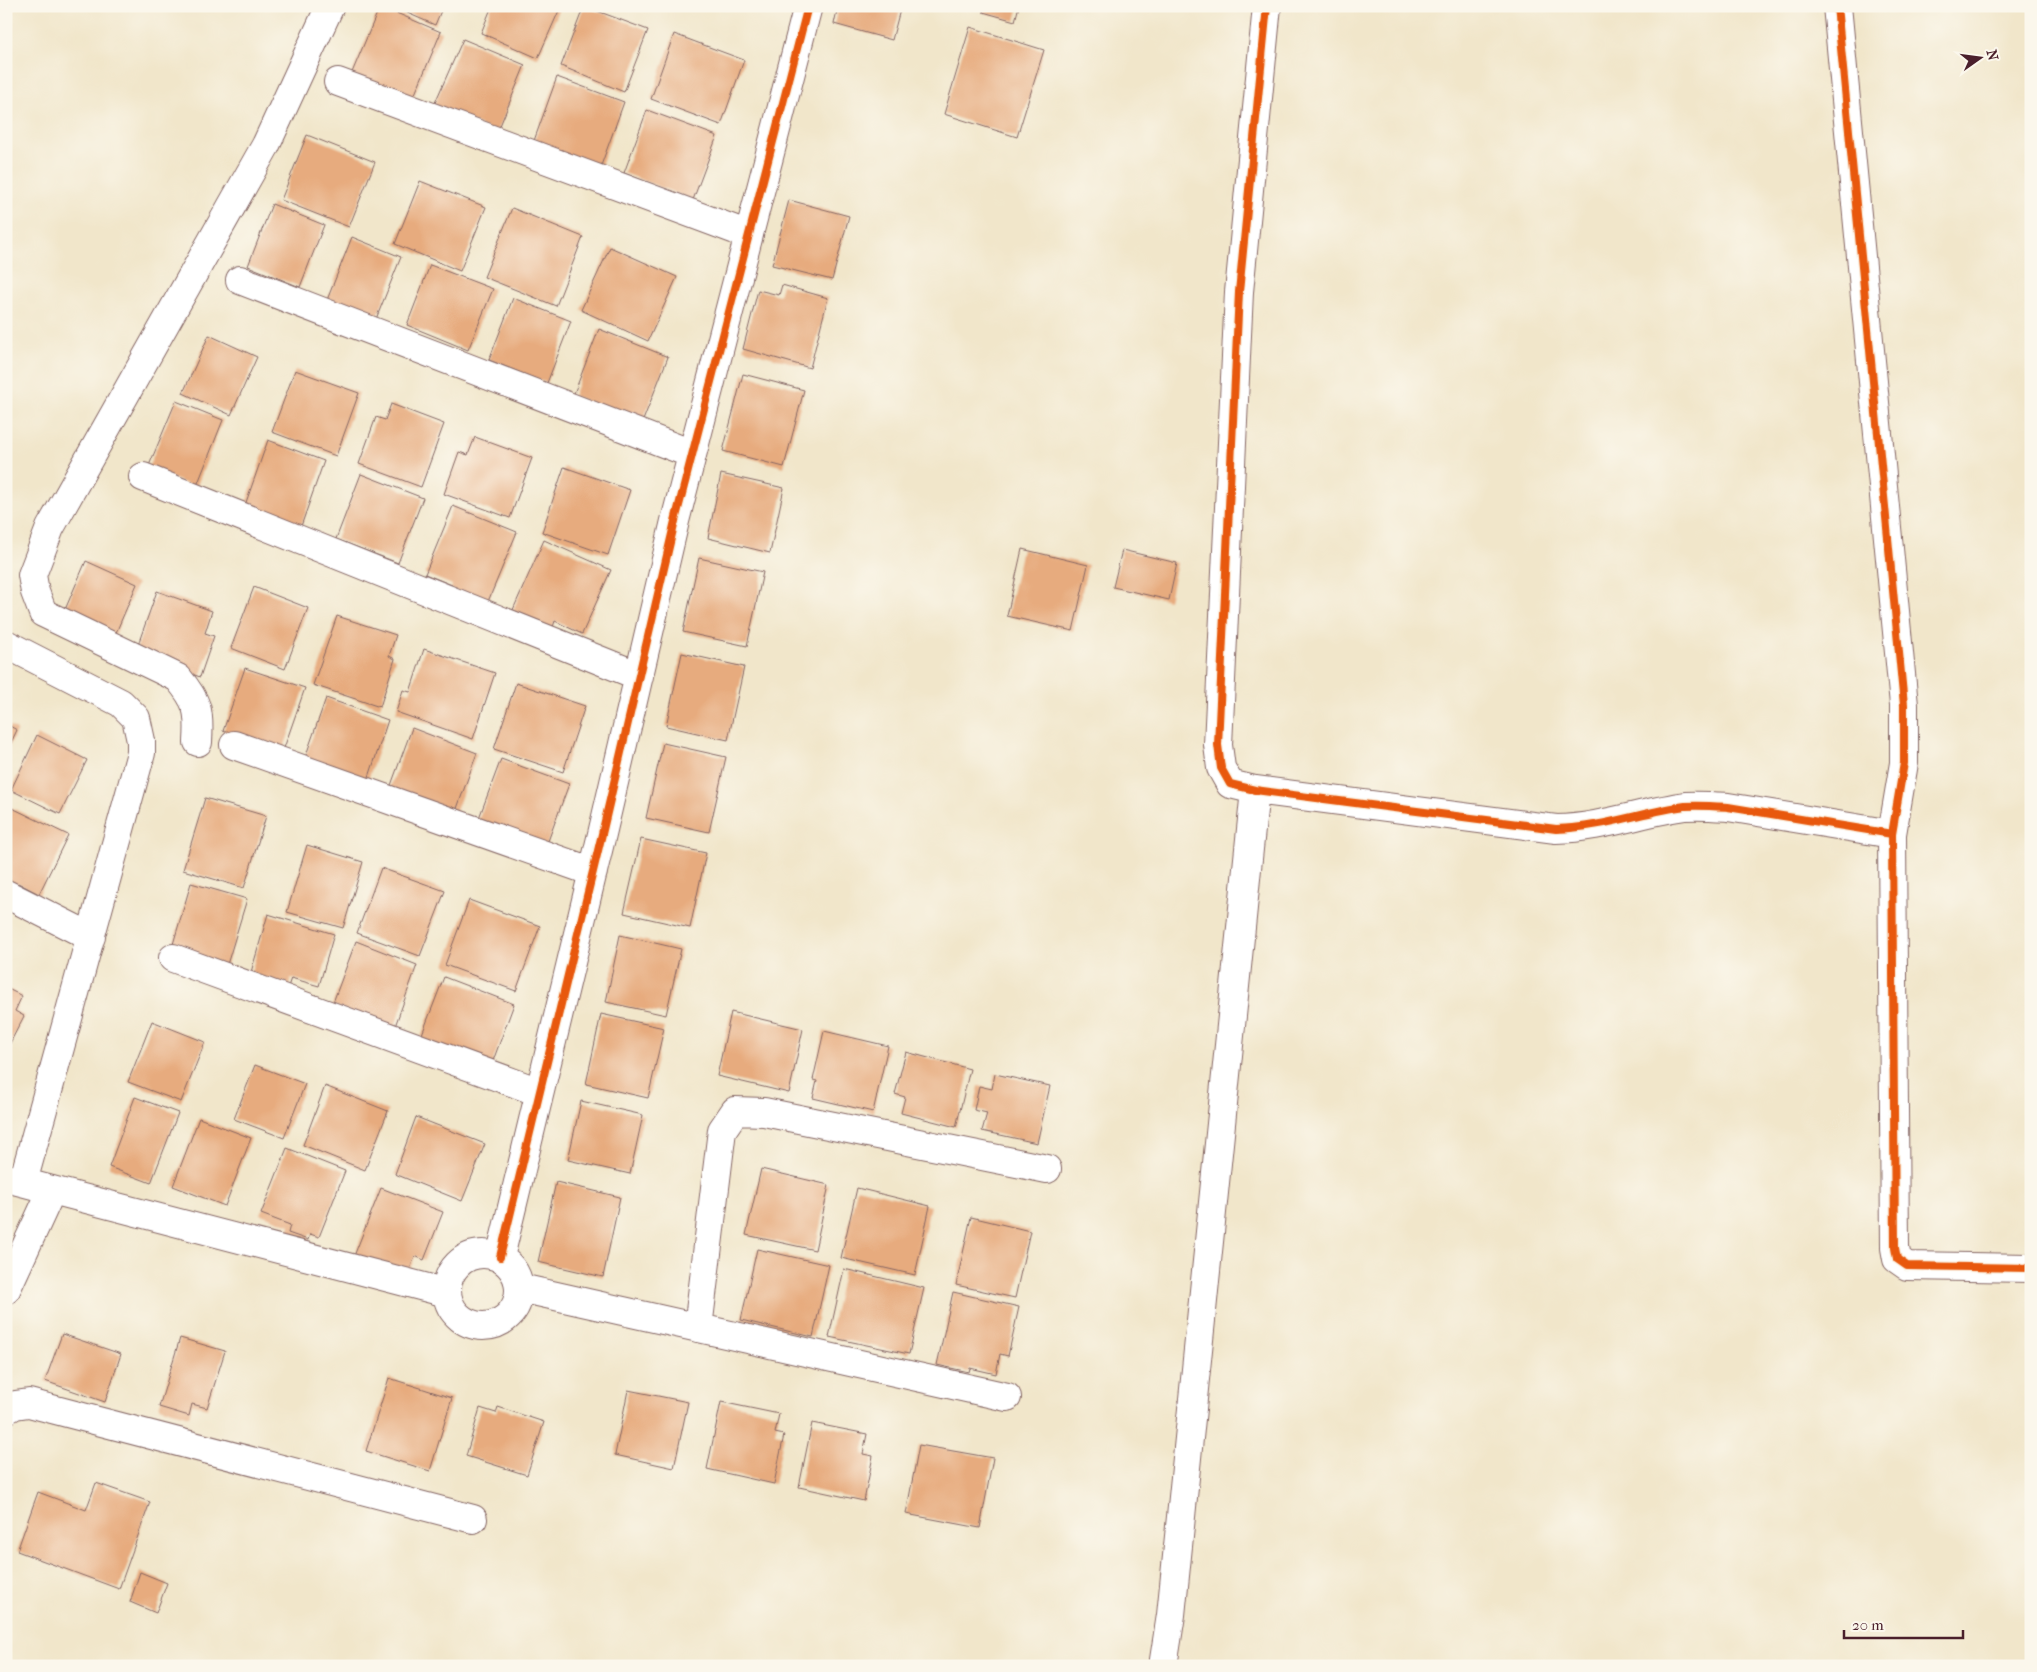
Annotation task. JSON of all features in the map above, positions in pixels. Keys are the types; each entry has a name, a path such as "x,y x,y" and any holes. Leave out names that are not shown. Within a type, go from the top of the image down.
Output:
{"street":[{"path":"198,742 199,721 193,696 178,678 43,613 34,592 32,575 50,528 266,144 330,6"},
{"path":"1267,6 1238,292 1218,745 1221,768 1230,784 1255,790 1556,829 1595,826 1684,806 1704,805 1728,807 1892,834"},
{"path":"1837,6 1904,705 1904,763 1892,834 1895,1248 1898,1259 1907,1266 2031,1268"},
{"path":"500,1257 692,454 749,235 801,8"},
{"path":"338,82 749,235"},
{"path":"240,280 692,454"},
{"path":"143,477 639,676"},
{"path":"6,644 121,703 136,718 141,753 91,937 15,1180 446,1293"},
{"path":"234,745 593,872"},
{"path":"1163,1666 1171,1615 1255,790"},
{"path":"6,894 91,937"},
{"path":"173,958 539,1092"},
{"path":"698,1328 722,1130 735,1111 764,1112 1047,1169"},
{"path":"6,1290 52,1190"},
{"path":"481,1253 500,1257 514,1270 520,1288 516,1307 504,1321 486,1328 467,1324 452,1311 446,1293 450,1274 463,1260 481,1253"},
{"path":"520,1288 1007,1397"},
{"path":"6,1410 15,1405 29,1404 473,1519"}],"building":[{"path":"380,6 441,32 412,101 351,75"},
{"path":"391,6 443,6 435,25"},
{"path":"492,6 561,6 538,58 481,33"},
{"path":"584,6 648,30 624,92 561,66"},
{"path":"838,6 901,6 892,40 834,24"},
{"path":"984,6 1019,6 1015,21 983,12"},
{"path":"970,27 1044,50 1017,137 944,114"},
{"path":"674,34 744,60 721,125 651,99"},
{"path":"463,39 525,65 497,133 434,105"},
{"path":"557,77 624,102 598,174 531,149"},
{"path":"647,110 717,136 693,200 624,173"},
{"path":"307,135 375,162 349,227 281,200"},
{"path":"420,181 486,207 460,271 395,244"},
{"path":"789,200 849,216 832,280 772,265"},
{"path":"272,204 324,225 300,287 248,266"},
{"path":"512,208 583,237 556,306 484,277"},
{"path":"352,237 401,257 376,319 327,300"},
{"path":"610,247 677,277 648,341 581,310"},
{"path":"430,265 493,289 468,350 407,325"},
{"path":"782,285 828,298 810,368 743,349 758,290 779,295"},
{"path":"513,298 571,321 547,383 489,360"},
{"path":"599,329 668,357 642,423 573,396"},
{"path":"209,335 257,357 231,415 183,393"},
{"path":"295,370 359,393 336,456 272,432"},
{"path":"743,374 804,390 784,467 723,451"},
{"path":"176,401 223,420 196,488 148,468"},
{"path":"391,404 444,424 421,487 359,464 376,417 385,420"},
{"path":"475,437 532,458 510,518 444,494 459,452 468,455"},
{"path":"268,440 324,461 300,529 244,508"},
{"path":"564,467 630,490 608,555 542,532"},
{"path":"361,474 423,498 398,563 336,539"},
{"path":"721,474 784,488 770,553 708,538"},
{"path":"453,506 517,532 487,604 451,589 452,585 425,574"},
{"path":"544,540 611,570 582,634 555,621 552,630 512,612"},
{"path":"1022,549 1088,565 1073,631 1007,616"},
{"path":"1122,550 1177,563 1169,600 1113,587"},
{"path":"699,558 763,572 747,646 683,632"},
{"path":"86,561 137,584 115,635 64,612"},
{"path":"254,587 308,608 285,669 231,648"},
{"path":"157,591 212,611 205,633 214,636 200,677 135,653"},
{"path":"337,616 396,635 389,656 395,659 380,707 313,685"},
{"path":"424,649 495,673 473,739 396,712 403,690 410,692"},
{"path":"682,653 744,667 728,740 666,726"},
{"path":"245,668 305,688 283,751 223,731"},
{"path":"516,683 585,706 563,772 494,749"},
{"path":"326,698 388,720 366,786 305,758"},
{"path":"6,724 17,730 6,753"},
{"path":"412,728 477,753 455,814 390,788"},
{"path":"37,735 87,760 60,814 11,790"},
{"path":"663,743 726,757 709,832 646,818"},
{"path":"501,759 569,784 544,852 476,826"},
{"path":"205,798 266,816 244,888 183,870"},
{"path":"6,805 68,835 39,894 18,883 15,888 6,884"},
{"path":"641,839 706,853 690,928 624,913"},
{"path":"307,845 363,862 343,928 287,912"},
{"path":"381,868 445,891 420,956 357,933"},
{"path":"191,883 247,899 226,968 171,951"},
{"path":"469,900 540,926 516,991 445,965"},
{"path":"268,914 334,934 319,986 291,978 287,990 249,979"},
{"path":"620,935 681,949 666,1015 606,1002"},
{"path":"356,941 417,965 394,1029 332,1005"},
{"path":"444,977 514,1004 490,1069 419,1042"},
{"path":"6,988 22,996 15,1011 24,1016 6,1051"},
{"path":"731,1012 803,1029 789,1093 717,1076"},
{"path":"601,1014 664,1028 648,1098 586,1084"},
{"path":"152,1021 205,1042 181,1102 128,1082"},
{"path":"824,1031 888,1046 873,1112 813,1098 817,1081 813,1080"},
{"path":"906,1052 970,1069 956,1127 901,1113 905,1097 895,1094"},
{"path":"255,1065 305,1084 284,1138 234,1119"},
{"path":"995,1074 1050,1086 1037,1143 982,1131 987,1113 974,1110 979,1086 992,1089"},
{"path":"325,1086 388,1111 365,1170 303,1145"},
{"path":"135,1097 178,1113 151,1183 109,1167"},
{"path":"581,1101 643,1115 630,1174 568,1160"},
{"path":"416,1117 485,1144 462,1201 395,1174"},
{"path":"199,1118 251,1138 225,1206 173,1186"},
{"path":"287,1148 345,1171 319,1237 310,1234 308,1240 288,1233 290,1225 261,1214"},
{"path":"761,1169 829,1185 815,1250 746,1235"},
{"path":"556,1182 620,1197 603,1277 538,1262"},
{"path":"381,1188 443,1212 424,1260 415,1256 407,1277 354,1256"},
{"path":"857,1188 930,1206 915,1275 841,1258"},
{"path":"971,1217 1030,1231 1015,1298 956,1285"},
{"path":"757,1249 829,1265 813,1337 741,1320"},
{"path":"844,1269 924,1288 909,1354 829,1337"},
{"path":"953,1292 1019,1307 1008,1356 1000,1354 996,1374 970,1368 969,1372 937,1365"},
{"path":"62,1334 121,1354 105,1402 45,1381"},
{"path":"180,1338 225,1351 207,1408 192,1404 189,1416 159,1407"},
{"path":"389,1378 452,1398 430,1471 366,1451"},
{"path":"628,1390 688,1402 674,1468 615,1455"},
{"path":"721,1402 779,1414 775,1433 784,1435 774,1484 707,1469"},
{"path":"498,1407 544,1422 527,1475 466,1456 480,1408 496,1413"},
{"path":"812,1423 867,1434 863,1454 873,1456 864,1501 799,1487"},
{"path":"919,1445 993,1458 980,1528 906,1514"},
{"path":"96,1483 150,1502 119,1589 17,1551 38,1492 86,1510"},
{"path":"140,1572 167,1583 156,1613 130,1602"}],"cycle path":[{"path":"500,1257 675,521 808,6"},
{"path":"1267,6 1239,292 1218,745 1221,768 1230,784 1255,790 1556,829 1589,826 1685,806 1701,806 1728,807 1892,834"},
{"path":"1837,6 1904,705 1904,763 1892,834 1895,1248 1897,1259 1907,1266 2031,1268"}]}
